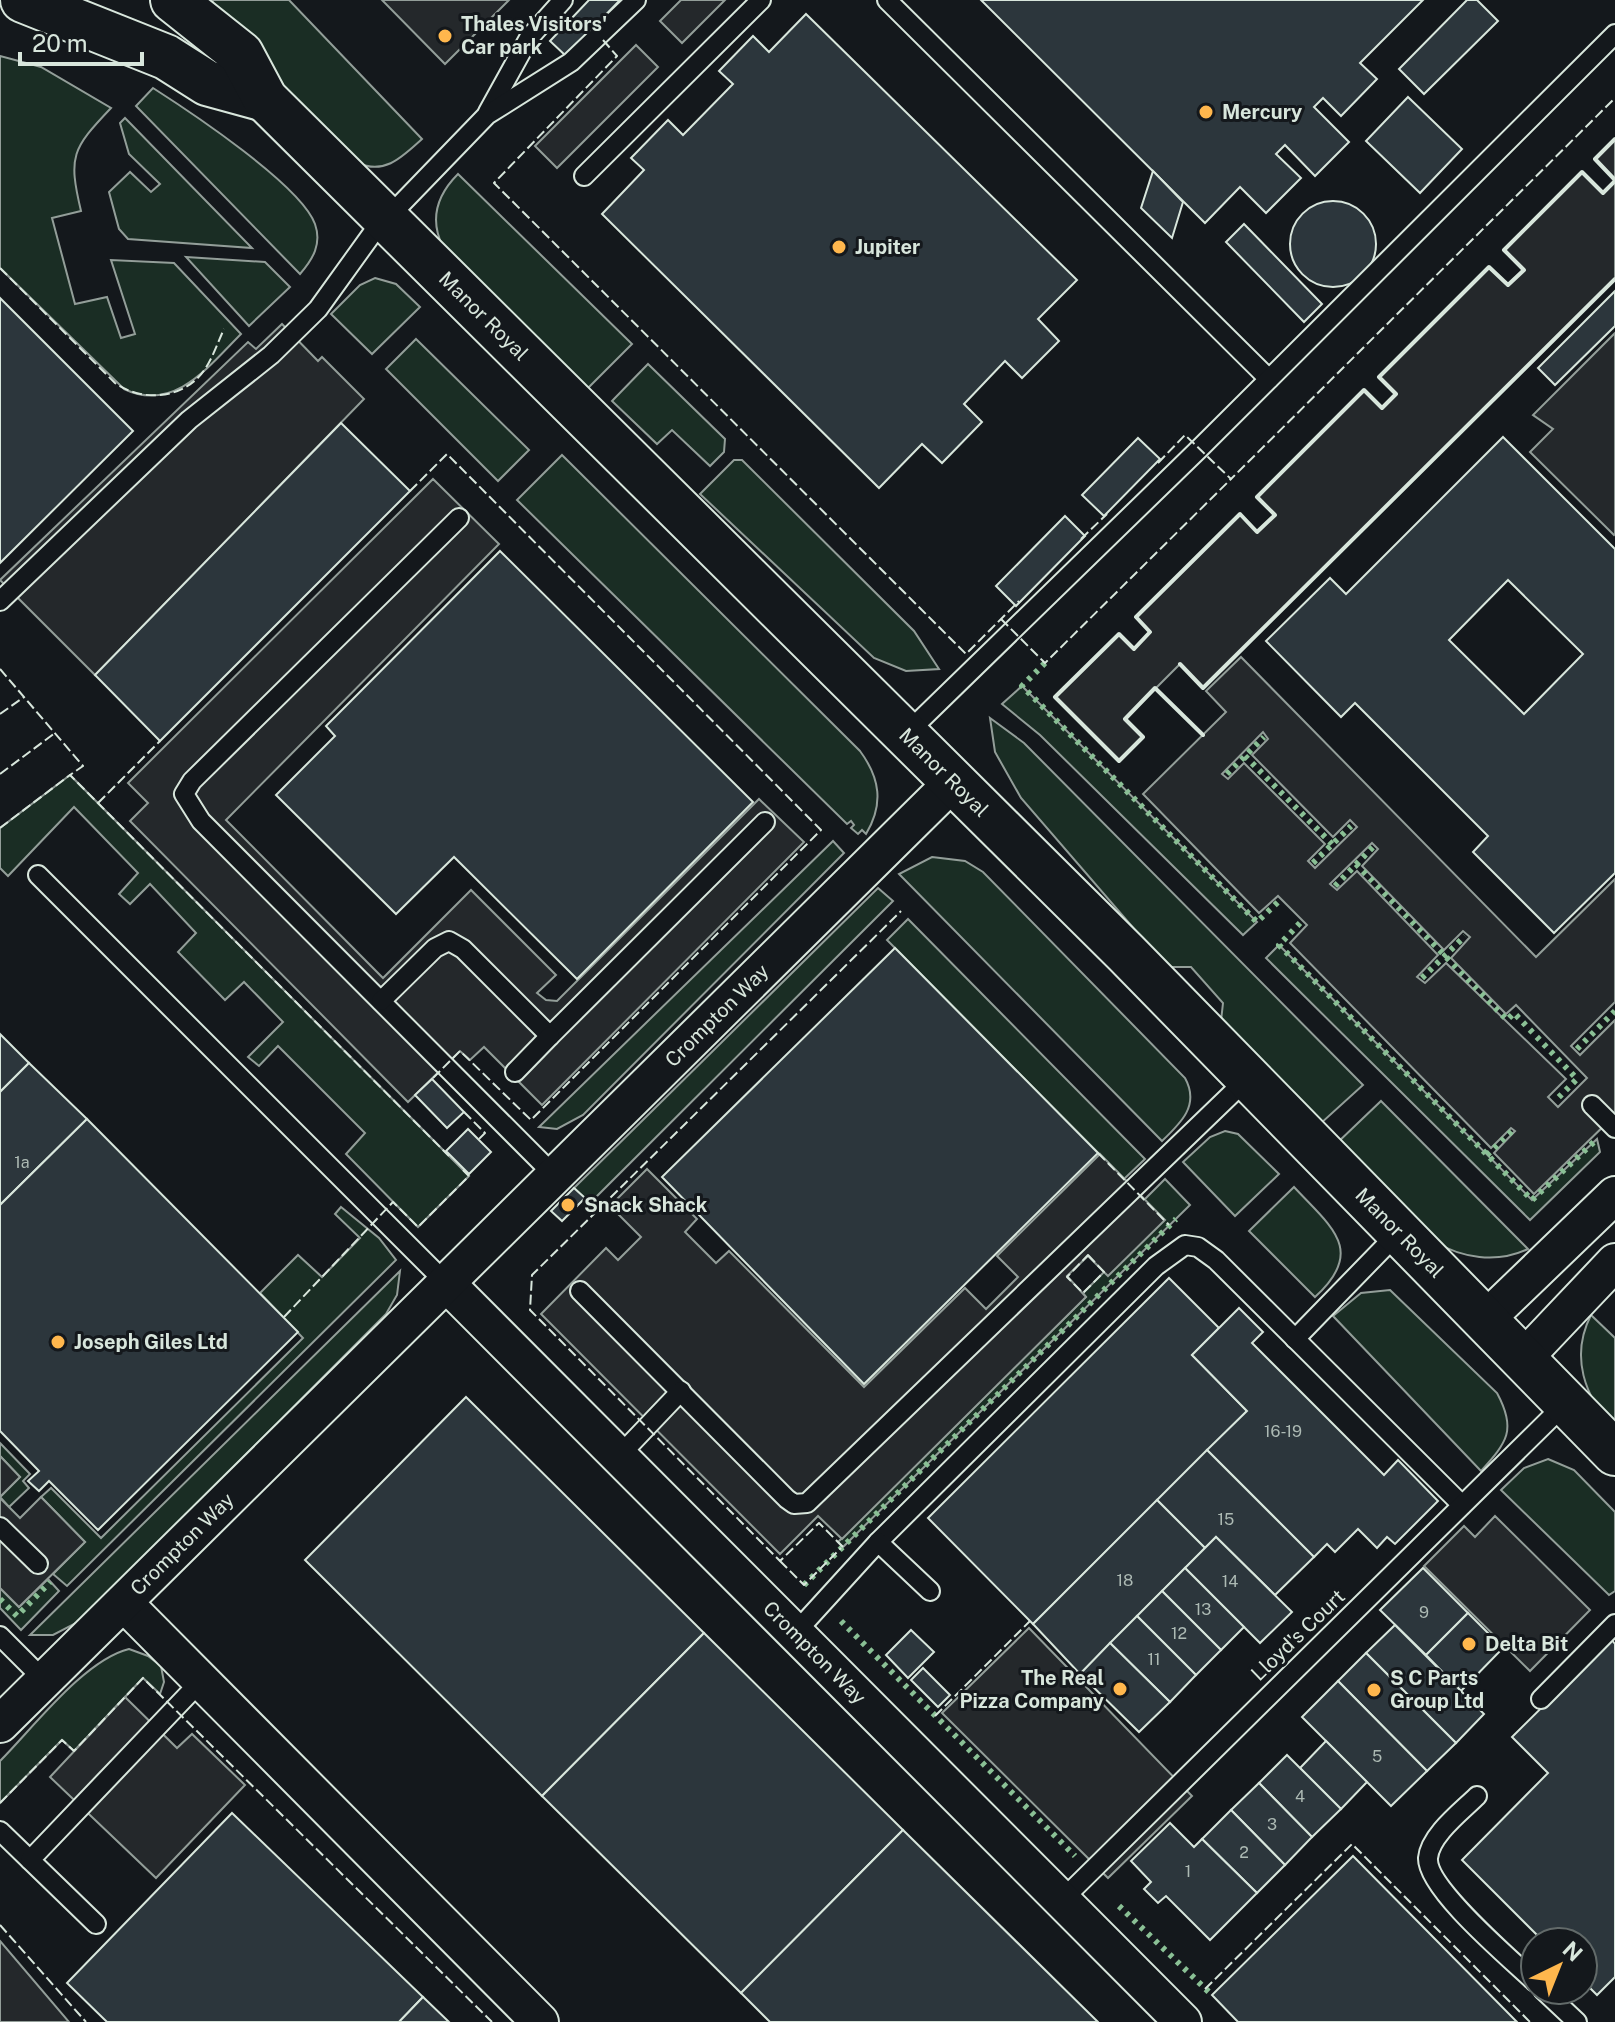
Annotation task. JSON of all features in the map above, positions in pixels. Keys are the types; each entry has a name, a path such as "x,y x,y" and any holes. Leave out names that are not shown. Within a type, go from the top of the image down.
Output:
{"street":[{"name":"Manor Royal","path":"23,0 166,57 207,83 265,99"},
{"name":"Manor Royal","path":"177,1 241,54 265,99 906,734 1615,1453"},
{"name":"Crompton Way","path":"0,1724 953,782"},
{"path":"1484,1321 1615,1195"},
{"path":"1523,1359 1615,1262"},
{"name":"Crompton Way","path":"446,1283 1183,2022"},
{"name":"Crompton Way","path":"124,1603 540,2022"}],"lane":[{"path":"487,115 529,38 563,0"},
{"path":"0,601 189,420 264,360 311,316 361,248 487,115 571,62 636,0"},
{"path":"584,176 761,0"},
{"path":"887,0 1269,379"},
{"path":"906,734 1269,379 1615,34"},
{"path":"459,518 185,790 186,800 201,821 555,1176"},
{"path":"515,1072 765,822"},
{"path":"38,875 446,1283"},
{"path":"381,1001 435,948 449,941 463,949 550,1036"},
{"path":"580,1291 787,1499 794,1504 807,1503 1247,1079"},
{"path":"1592,1105 1615,1128"},
{"path":"1295,1339 1399,1232"},
{"path":"796,1632 878,1542 1180,1247 1198,1247 1208,1253 1462,1505"},
{"path":"620,1455 681,1391"},
{"name":"Lloyd's Court","path":"1062,1900 1566,1403"},
{"path":"0,1527 38,1564"},
{"path":"878,1542 930,1591"},
{"path":"1541,1699 1615,1624"},
{"path":"0,1636 44,1680"},
{"path":"30,1860 201,1681"},
{"path":"1477,1796 1432,1846 1428,1858 1430,1869 1444,1892 1519,1966"},
{"path":"0,1831 96,1924"},
{"path":"1560,2006 1577,2022"}],"green space":[{"path":"214,0 289,0 422,139 400,158 385,165 377,167 358,163 205,7"},
{"path":"0,56 41,67 111,108 88,134 76,154 75,177 81,211 52,218 75,304 107,297 121,338 135,334 111,260 174,263 241,334 203,372 175,391 142,395 124,389 0,268"},
{"path":"153,88 242,150 289,190 305,208 315,224 317,245 300,274 136,106"},
{"path":"125,118 252,248 128,239 119,229 109,192 130,172 151,192 160,184 129,154 120,123"},
{"path":"458,174 632,344 587,389 443,247 436,227 437,208 445,190"},
{"path":"186,257 265,262 290,287 249,326"},
{"path":"375,278 396,284 420,307 372,354 331,314 360,285"},
{"path":"416,339 529,450 498,481 386,369"},
{"path":"648,364 725,439 724,452 710,466 672,430 657,444 612,401"},
{"path":"562,455 860,751 872,771 877,791 875,812 866,834 862,830 858,834 851,828 854,825 851,821 847,824 517,500"},
{"path":"734,460 742,460 914,631 939,669 906,671 874,658 700,494"},
{"path":"1022,686 1257,922 1243,935 1040,735 1002,704"},
{"path":"990,718 1024,743 1363,1085 1319,1125 1220,1030 1223,1003 1191,967 1167,967 1021,798 995,752"},
{"path":"70,775 469,1176 418,1227 346,1154 365,1133 278,1046 259,1066 248,1057 283,1022 244,982 225,1000 178,952 196,933 150,884 130,904 119,894 138,873 74,807 8,876 0,868 0,828"},
{"path":"833,841 844,853 583,1115 557,1129 539,1127"},
{"path":"932,857 965,861 983,872 1185,1078 1189,1088 1189,1105 1182,1120 1162,1141 899,874"},
{"path":"878,888 893,901 590,1203 574,1188"},
{"path":"908,919 1145,1159 1124,1179 887,940"},
{"path":"1279,945 1532,1200 1597,1139 1600,1152 1530,1220 1266,958"},
{"path":"1381,1101 1528,1249 1492,1258 1479,1257 1456,1252 1433,1241 1336,1144"},
{"path":"1225,1131 1238,1134 1279,1174 1235,1216 1183,1162 1210,1137"},
{"path":"1165,1179 1190,1205 843,1547 838,1542 1086,1297 1083,1293 1104,1272 1108,1275 1164,1220 1144,1200"},
{"path":"1294,1187 1330,1227 1338,1239 1341,1252 1339,1265 1331,1280 1315,1297 1249,1231"},
{"path":"341,1207 379,1238 396,1260 67,1586 53,1574 85,1542 41,1497 51,1488 101,1538 303,1338 260,1293 298,1255 322,1277 360,1238 335,1214"},
{"path":"400,1271 397,1295 386,1314 80,1621 53,1635 30,1635"},
{"path":"1390,1290 1497,1393 1508,1426 1503,1443 1481,1471 1333,1316 1361,1293"},
{"path":"1591,1315 1615,1338 1615,1429 1588,1390 1581,1361 1585,1330"},
{"path":"0,1443 30,1474 23,1481 29,1488 9,1507 0,1497 20,1477 0,1456"},
{"path":"1548,1459 1574,1470 1615,1512 1615,1591 1609,1595 1501,1490 1524,1468"},
{"path":"48,1579 59,1591 21,1630 0,1608 0,1588 19,1607"},
{"path":"129,1649 148,1656 161,1666 164,1682 160,1694 143,1678 74,1751 62,1740 0,1803 0,1761 43,1714 94,1666"}],"shaded area":[{"name":"Thales Visitors' Car park","path":"382,0 509,0 445,64"},
{"path":"681,0 725,0 682,43 660,21"},
{"path":"636,45 658,67 557,168 535,146"},
{"path":"1615,139 1615,180 1595,159"},
{"path":"1582,172 1603,193 1615,181 1615,279 1203,688 1180,664 1125,719 1143,737 1119,761 1055,697 1119,634 1134,648 1150,632 1136,617 1240,514 1258,532 1274,515 1257,497 1364,390 1382,408 1395,394 1379,377 1489,267 1508,285 1523,270 1504,250"},
{"path":"282,324 318,361 322,357 364,399 95,675 0,580 248,342 256,349"},
{"path":"1615,333 1614,535 1530,452 1553,429 1533,415"},
{"path":"433,479 499,544 226,820 383,978 471,890 556,975 537,993 546,1000 557,1001 759,799 804,842 542,1105 484,1047 470,1060 460,1051 408,1102 130,821 148,803 128,783"},
{"path":"1241,657 1536,957 1615,879 1615,1002 1571,1046 1580,1055 1615,1020 1615,1115 1534,1194 1494,1153 1515,1131 1511,1128 1491,1148 1290,943 1307,925 1278,896 1259,913 1143,794 1226,712 1206,691","holes":["1263,732 1268,739 1252,755 1333,837 1350,820 1357,827 1315,868 1308,861 1325,844 1244,763 1228,779 1222,774","1372,843 1378,849 1362,866 1444,950 1463,931 1470,937 1451,958 1506,1014 1516,1005 1587,1078 1558,1107 1548,1097 1566,1079 1446,963 1425,983 1417,977 1438,955 1357,871 1337,890 1330,884"]},
{"path":"1100,1154 1165,1220 1108,1276 1088,1256 1067,1276 1086,1297 842,1539 818,1516 780,1554 541,1314 606,1248 618,1260 641,1237 610,1206 647,1169 697,1219 685,1232 716,1263 729,1251 864,1387 965,1288 986,1309 1018,1277 997,1256"},
{"path":"0,1456 20,1477 0,1497"},
{"path":"41,1497 85,1542 19,1607 0,1588 0,1498 20,1518"},
{"path":"1495,1516 1590,1610 1530,1671 1424,1566 1464,1526 1475,1537"},
{"path":"1029,1628 1192,1796 1108,1878 942,1713"},
{"path":"125,1697 177,1748 192,1734 245,1785 156,1878 50,1777"},
{"path":"0,1941 69,2022 0,2022"}],"building":[{"path":"589,0 620,0 566,56 550,41"},
{"name":"Mercury","path":"981,0 1423,0 1360,63 1377,79 1341,116 1323,98 1314,107 1349,142 1315,176 1285,145 1276,154 1301,178 1266,213 1240,187 1205,223"},
{"path":"1467,0 1477,0 1498,21 1424,94 1399,69"},
{"name":"Jupiter","path":"806,14 1077,280 1038,319 1059,341 1022,378 1005,361 964,404 982,422 942,463 922,444 879,488 602,214 644,170 631,158 668,120 683,135 733,84 719,71 753,36 769,52"},
{"path":"1408,97 1462,149 1420,193 1366,141"},
{"path":"1153,171 1183,202 1172,238 1141,208"},
{"path":"1325,201 1341,201 1364,213 1373,227 1376,244 1373,261 1364,275 1341,287 1325,287 1309,280 1297,268 1290,252 1290,236 1297,220 1309,208"},
{"path":"1244,224 1322,304 1304,322 1226,242"},
{"path":"1615,291 1615,326 1555,385 1538,368"},
{"path":"0,298 133,431 0,563"},
{"path":"341,423 410,491 160,741 95,675"},
{"path":"1503,437 1615,549 1615,873 1554,933 1473,852 1488,836 1355,703 1341,717 1266,641 1330,578 1346,594","holes":["1508,580 1583,654 1524,714 1449,640"]},
{"path":"1138,438 1160,459 1104,516 1082,495"},
{"path":"1065,516 1085,536 1016,606 996,586"},
{"path":"500,551 753,802 577,979 454,857 396,914 276,795 335,736 326,726"},
{"path":"895,948 1098,1153 864,1384 662,1177"},
{"path":"0,1034 29,1063 0,1092"},
{"path":"29,1063 87,1119 0,1205 0,1092"},
{"path":"432,1079 464,1112 447,1128 415,1095"},
{"path":"87,1119 298,1332 98,1530 49,1481 39,1491 28,1481 39,1471 0,1431 0,1205"},
{"path":"468,1129 491,1152 469,1174 446,1151"},
{"name":"Snack Shack","path":"574,1188 585,1198 562,1221 551,1211"},
{"path":"1169,1278 1219,1328 1192,1355 1247,1411 1033,1624 928,1518"},
{"path":"1239,1308 1263,1332 1252,1343 1384,1475 1398,1460 1438,1501 1395,1544 1387,1537 1377,1548 1358,1529 1335,1552 1327,1544 1314,1557 1207,1450 1247,1411 1192,1355"},
{"path":"466,1397 704,1633 542,1796 305,1560"},
{"path":"1207,1450 1314,1557 1275,1595 1216,1537 1205,1548 1157,1500"},
{"path":"1157,1500 1205,1548 1080,1674 1033,1624"},
{"path":"1216,1537 1292,1612 1260,1643 1185,1568"},
{"path":"1185,1568 1244,1627 1221,1650 1162,1591"},
{"path":"1423,1568 1468,1613 1426,1655 1380,1610"},
{"path":"1162,1591 1221,1650 1196,1675 1137,1616"},
{"path":"1468,1613 1503,1648 1461,1691 1426,1655"},
{"path":"1137,1616 1196,1675 1170,1702 1110,1643"},
{"path":"1395,1625 1484,1714 1456,1743 1366,1653"},
{"path":"911,1630 934,1652 908,1678 886,1655"},
{"path":"704,1633 903,1830 741,1993 542,1796"},
{"path":"1611,1639 1615,1644 1615,1977 1599,1993 1599,1926 1528,1926 1462,1860 1548,1773 1512,1737"},
{"path":"1110,1643 1170,1702 1139,1732 1080,1674"},
{"path":"1366,1653 1456,1743 1427,1771 1338,1681"},
{"path":"923,1668 950,1695 938,1707 911,1680"},
{"path":"1338,1681 1427,1771 1391,1806 1302,1717"},
{"path":"1326,1741 1367,1782 1341,1809 1300,1768"},
{"path":"1287,1755 1341,1809 1312,1837 1259,1783"},
{"path":"1259,1783 1312,1837 1285,1865 1231,1810"},
{"path":"1231,1810 1285,1865 1257,1893 1202,1839"},
{"path":"232,1813 423,1997 399,2022 107,2022 67,1983"},
{"path":"1170,1823 1194,1847 1202,1839 1257,1893 1210,1940 1166,1896 1158,1903 1144,1889 1151,1882 1131,1861"},
{"path":"903,1830 1098,2022 770,2022 741,1993"},
{"path":"1353,1856 1517,2022 1238,2022 1212,1995"},
{"path":"423,1997 449,2022 399,2022"}],"hedge":[{"path":"1045,663 1022,686 1257,922 1278,902"},
{"path":"1227,774 1264,737"},
{"path":"1245,756 1332,844"},
{"path":"1313,863 1351,826"},
{"path":"1335,886 1373,847"},
{"path":"1356,864 1507,1020 1514,1013 1577,1079 1556,1100"},
{"path":"1300,923 1279,945 1532,1200 1597,1139"},
{"path":"1422,978 1465,936"},
{"path":"1577,1049 1615,1011"},
{"path":"1487,1155 1512,1131"},
{"path":"804,1585 1176,1219"},
{"path":"0,1599 17,1616 50,1582"},
{"path":"841,1621 1075,1856"},
{"path":"1119,1906 1212,1995"}],"fence":[{"path":"603,40 617,56 494,183 966,654 1019,601"},
{"path":"1158,463 1185,435 1231,479 1615,98"},
{"path":"0,268 115,383 138,393 163,395 186,387 197,379 224,329"},
{"path":"410,491 447,454 821,830 531,1120 460,1051 432,1079"},
{"path":"1001,619 1045,663 1231,479"},
{"path":"1081,539 1107,514"},
{"path":"0,669 83,766 70,775 449,1156"},
{"path":"0,714 24,697"},
{"path":"0,774 55,733"},
{"path":"98,803 160,741"},
{"path":"0,828 70,775"},
{"path":"843,1547 819,1523 780,1561 530,1310 532,1275 901,911"},
{"path":"464,1112 485,1133 478,1140"},
{"path":"1098,1153 1169,1225"},
{"path":"284,1317 393,1202 418,1227 469,1176 463,1170"},
{"path":"1088,1255 1104,1272 1083,1293 1067,1277 1088,1255"},
{"path":"780,1561 804,1585 841,1548"},
{"path":"935,1716 1030,1621"},
{"path":"0,1803 62,1740 74,1751 143,1678 492,2022"},
{"path":"1205,1989 1352,1844 1530,2022"},
{"path":"0,1925 86,2022"}],"wall":[{"path":"1615,139 1595,159 1615,180"},
{"path":"1203,735 1155,688 1125,719 1143,737 1119,761 1055,697 1119,634 1134,649 1150,632 1136,617 1240,514 1257,532 1275,515 1257,497 1364,390 1382,408 1396,394 1379,377 1489,267 1508,285 1524,270 1504,250 1582,172 1603,193 1615,181"},
{"path":"1180,664 1203,688 1615,279"}],"place":[{"name":"Thales Visitors' Car park","path":"445,36"},
{"name":"Mercury","path":"1206,112"},
{"name":"Jupiter","path":"839,247"},
{"name":"Snack Shack","path":"568,1205"},
{"name":"Joseph Giles Ltd","path":"58,1342"},
{"name":"Delta Bit","path":"1469,1644"},
{"name":"The Real Pizza Company","path":"1120,1689"},
{"name":"S C Parts Group Ltd","path":"1374,1690"}]}
